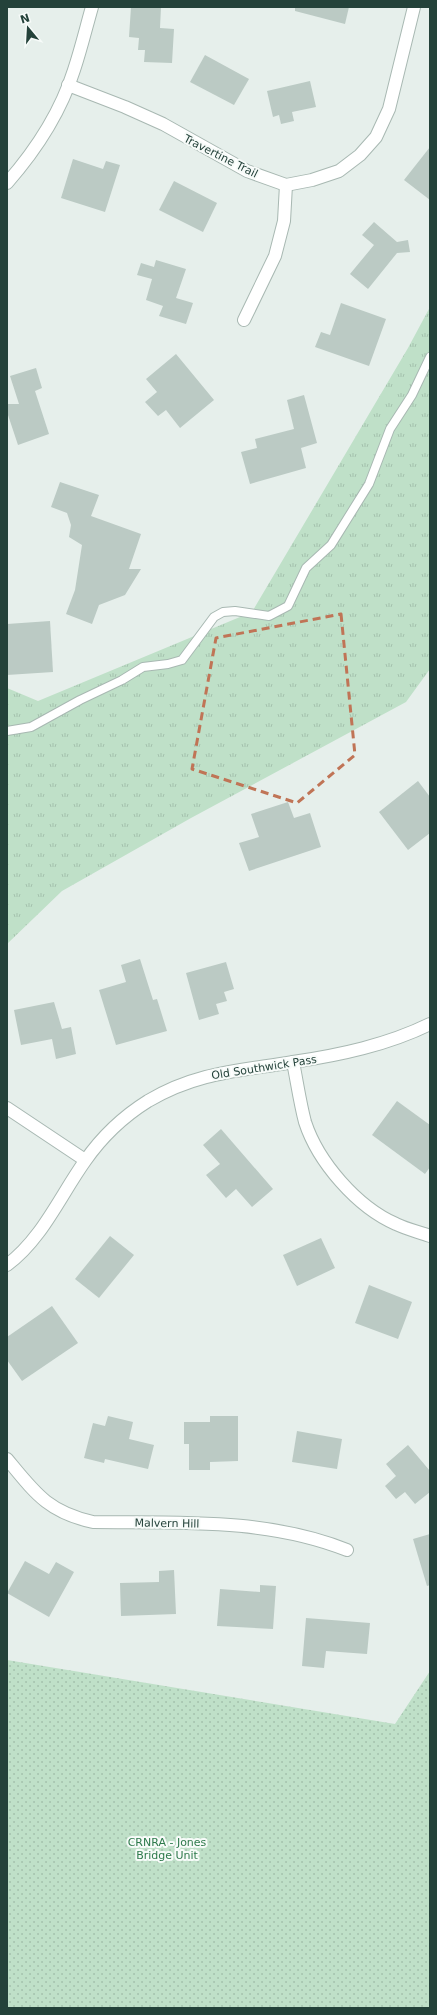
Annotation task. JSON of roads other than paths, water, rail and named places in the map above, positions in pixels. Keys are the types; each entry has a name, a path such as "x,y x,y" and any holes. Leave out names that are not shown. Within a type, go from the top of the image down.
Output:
{"street":[{"path":"7,183 24,163 44,134 68,85 74,70 92,7"},
{"path":"244,320 275,256 284,221 286,185 312,180 339,171 360,155 376,137 389,109 414,7"},
{"name":"Travertine Trail","path":"68,85 125,107 162,124 247,171 286,185"},
{"name":"Old Southwick Pass","path":"7,1265 34,1239 85,1160 102,1140 124,1119 147,1102 190,1080 223,1072 342,1054 379,1044 430,1024"},
{"path":"293,1062 306,1122 316,1147 337,1179 369,1207 395,1224 430,1236"},
{"path":"7,1108 85,1160"},
{"name":"Malvern Hill","path":"7,1459 35,1493 53,1508 74,1518 93,1522 227,1524 255,1526 332,1544 347,1550"}],"lane":[{"path":"7,732 31,727 80,700 122,680 143,667 168,664 182,660 214,617 223,612 236,611 269,616 288,606 306,568 331,545 369,484 390,429 412,395 430,357"}],"park label":[{"name":"CRNRA - Jones Bridge Unit","path":"167,1848"}]}
